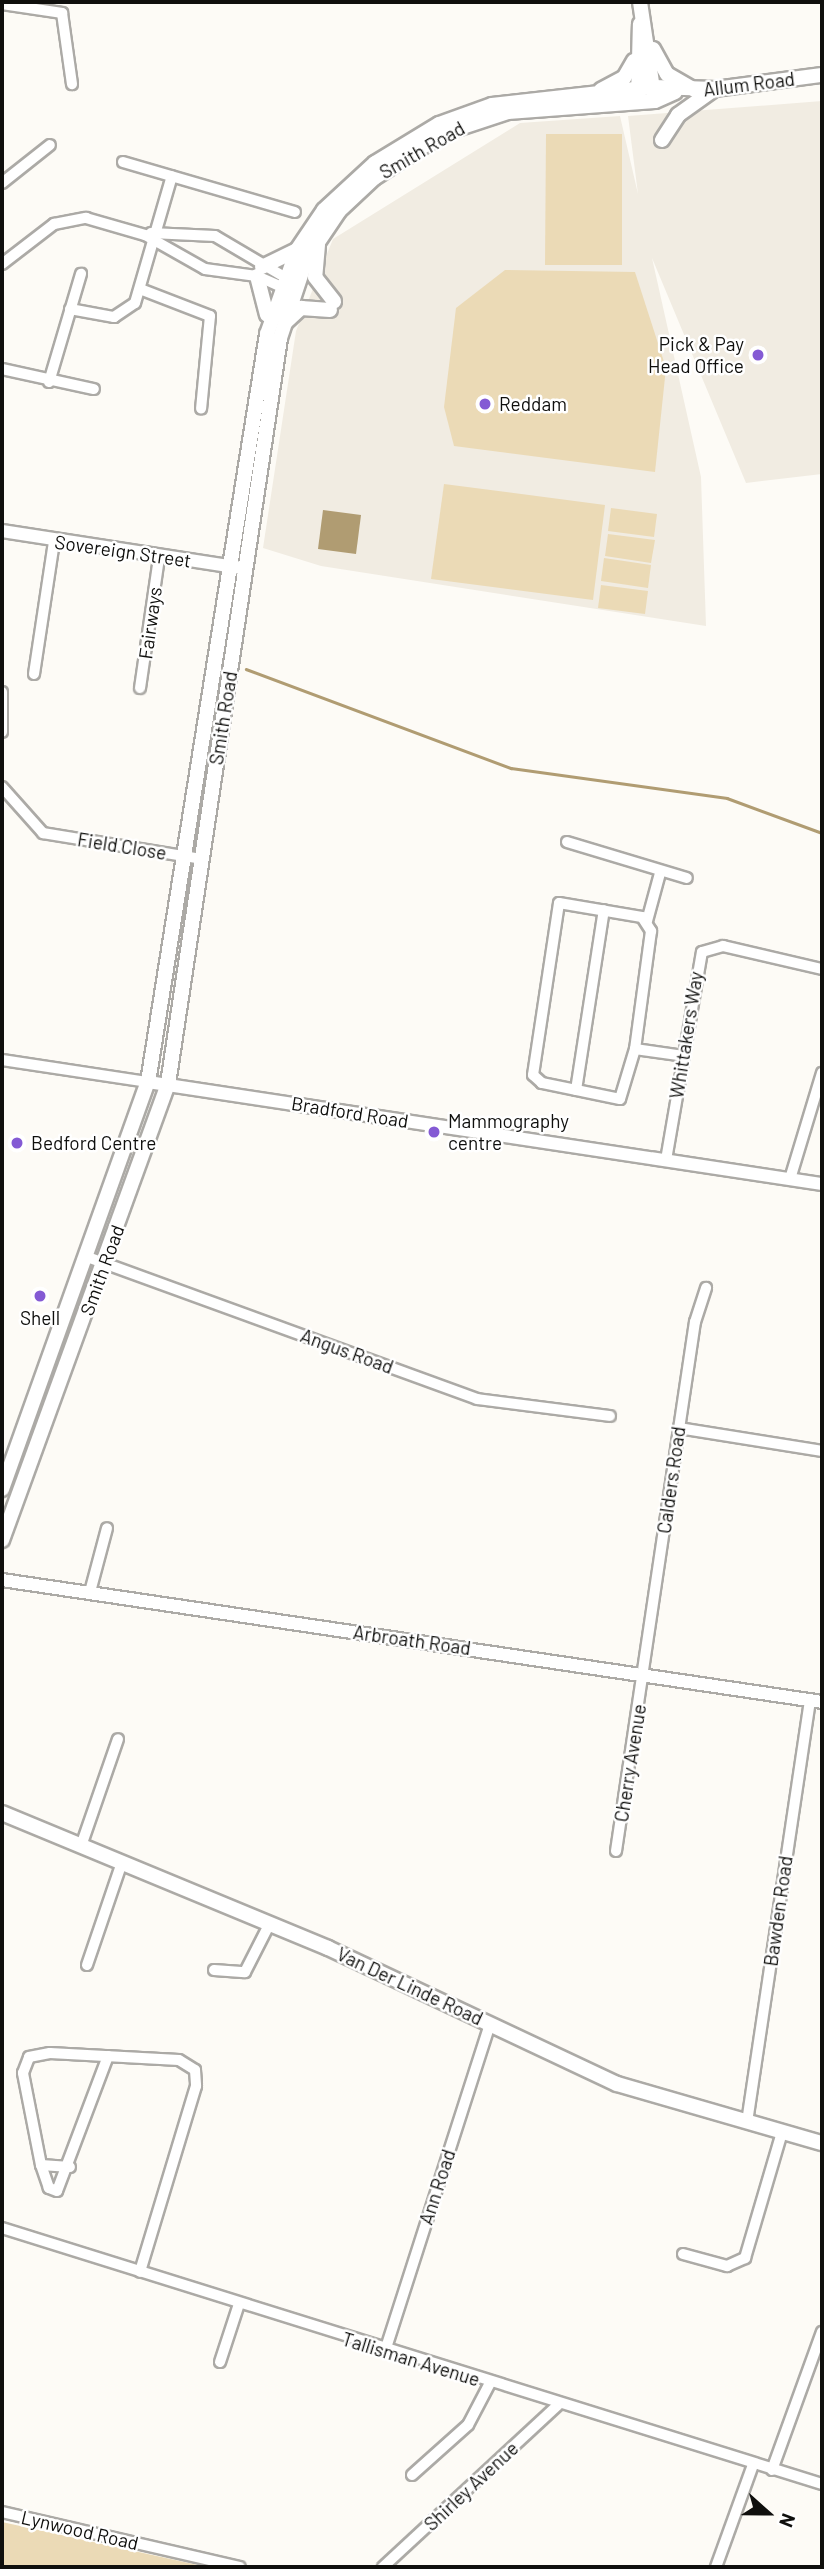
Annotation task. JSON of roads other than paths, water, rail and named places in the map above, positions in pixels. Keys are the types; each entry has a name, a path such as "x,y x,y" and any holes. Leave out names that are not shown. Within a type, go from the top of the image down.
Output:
{"main road":[{"path":"640,2 654,94"},
{"path":"576,96 624,78 635,57 643,29"},
{"path":"643,29 667,74 697,91"},
{"path":"635,57 637,96"},
{"name":"Allum Road","path":"637,96 822,75"},
{"path":"662,141 678,115 715,89"},
{"name":"Smith Road","path":"2,1540 105,1264 168,1084 274,332 297,250 324,210 439,124 492,105 576,96 637,96"},
{"name":"Smith Road","path":"288,285 319,237 370,174 468,123 508,113 637,96"},
{"path":"297,250 260,272 274,332 301,308 332,306 315,276 319,237"},
{"name":"Smith Road","path":"2,1489 90,1258 148,1082 185,856 239,568"},
{"name":"Van Der Linde Road","path":"2,1813 270,1923 633,2090 822,2143"}],"street":[{"path":"2,4 62,13 72,84"},
{"path":"2,183 50,145"},
{"path":"123,162 295,212"},
{"path":"71,309 121,316 140,289 152,237 172,176"},
{"path":"2,264 65,218 152,237 215,236 260,272 288,285"},
{"path":"152,237 198,266 229,272 260,272"},
{"path":"229,272 236,253"},
{"path":"48,382 80,274"},
{"path":"140,289 210,316 201,409"},
{"path":"2,369 48,382 94,389"},
{"name":"Sovereign Street","path":"2,531 54,542 239,568"},
{"path":"34,674 54,542"},
{"name":"Fairways","path":"140,688 159,557"},
{"path":"2,692 2,732"},
{"name":"Field Close","path":"2,787 43,833 201,859"},
{"path":"567,842 660,873 687,878"},
{"path":"647,920 563,903 554,917 533,1075 537,1082 620,1099 635,1049 651,931 647,920 660,873"},
{"path":"576,1090 604,910"},
{"name":"Whittakers Way","path":"666,1160 696,966 708,947 822,969"},
{"path":"635,1049 684,1056"},
{"name":"Bradford Road","path":"2,1060 822,1184"},
{"path":"790,1180 822,1073"},
{"name":"Angus Road","path":"90,1258 477,1399 610,1416"},
{"name":"Calders Road","path":"643,1674 679,1428 706,1288"},
{"path":"679,1428 822,1451"},
{"path":"90,1592 107,1528"},
{"name":"Arbroath Road","path":"2,1580 816,1701"},
{"name":"Cherry Avenue","path":"616,1851 643,1674"},
{"name":"Bawden Road","path":"747,2122 816,1701"},
{"path":"81,1846 118,1739"},
{"path":"87,1965 122,1863"},
{"path":"214,1970 245,1972 270,1923"},
{"name":"Ann Road","path":"385,2351 490,2023"},
{"path":"108,2056 70,2167 57,2191 49,2188 41,2165 25,2062 41,2053 108,2056 186,2062 197,2077 140,2272"},
{"path":"683,2254 727,2266 745,2258 782,2132"},
{"path":"41,2165 70,2167"},
{"name":"Tallisman Avenue","path":"2,2228 385,2351 822,2484"},
{"path":"220,2362 239,2304"},
{"path":"772,2470 822,2332"},
{"path":"412,2475 468,2425 489,2383"},
{"name":"Shirley Avenue","path":"383,2567 558,2405"},
{"path":"716,2567 753,2465"},
{"name":"Lynwood Road","path":"2,2512 240,2567"}],"waterway":[{"path":"246,669 511,768 727,798 822,833"}],"place":[{"name":"Pick & Pay Head Office","path":"758,355"},
{"name":"Reddam","path":"485,404"},
{"name":"Mammography centre","path":"434,1132"},
{"name":"Bedford Centre","path":"17,1143"},
{"name":"Shell","path":"40,1296"}]}
